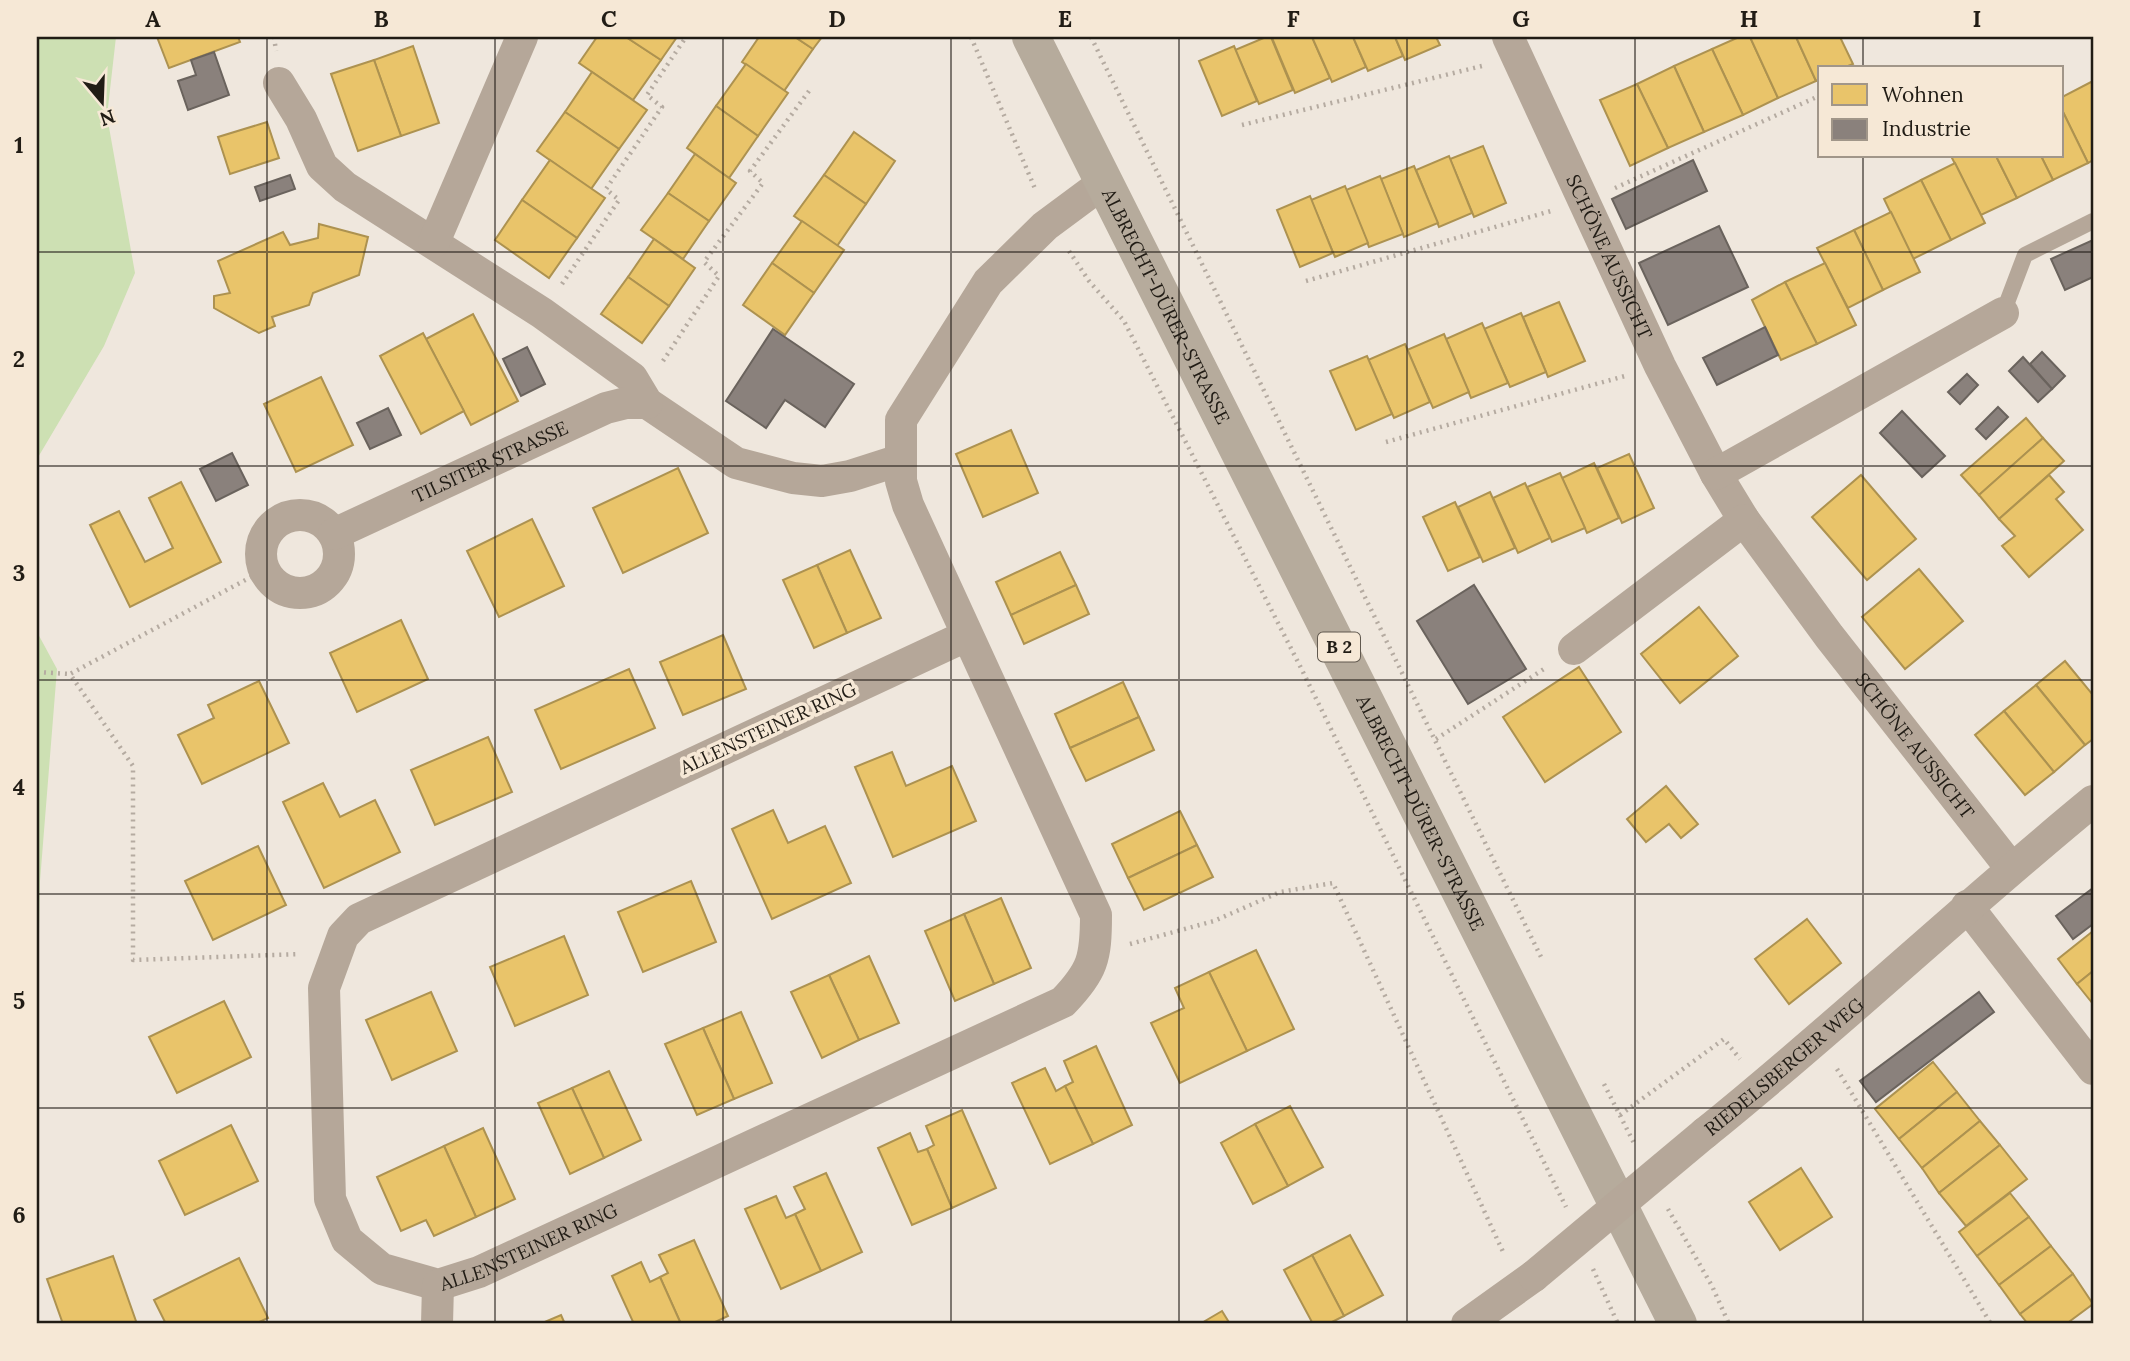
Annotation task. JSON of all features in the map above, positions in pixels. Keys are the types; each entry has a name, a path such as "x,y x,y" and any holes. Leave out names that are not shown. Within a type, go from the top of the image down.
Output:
{"main road":[{"name":"ALBRECHT-DÜRER-STRASSE","path":"1031,37 1678,1324"}],"street":[{"path":"434,242 522,37"},
{"name":"SCHÖNE AUSSICHT","path":"1512,47 1660,366 1716,474 1744,520 1829,636 2011,868"},
{"path":"279,83 322,166 345,187 542,313 632,378 644,398 736,463 793,478 822,481 900,460"},
{"name":"ALLENSTEINER RING","path":"965,636 359,919 343,936 324,988 330,1199 347,1240 382,1269 438,1285 479,1272 1063,1003 1086,979 1096,953 1096,915 965,636 908,505 901,481 900,460 901,421 988,282 1045,226 1103,183"},
{"path":"1716,474 2003,313"},
{"name":"TILSITER STRASSE","path":"334,534 606,408 644,398"},
{"path":"295,515 310,516 325,523 334,534 340,559 334,575 321,588 303,593 289,592 273,583 264,570 261,556 263,542 271,528 282,519 295,515"},
{"path":"1574,649 1744,520"},
{"name":"RIEDELSBERGER WEG","path":"1466,1324 1527,1281 1762,1088 1967,906 2093,801"},
{"path":"1967,906 2093,1069"},
{"path":"437,1324 438,1285"}],"lane":[{"path":"2003,313 2025,255 2093,221"}],"path":[{"path":"542,313 619,200 606,189 662,107 647,95 686,37"},
{"path":"971,37 1031,183"},
{"path":"1091,37 1196,258 1436,739 1541,959"},
{"path":"1242,125 1512,47"},
{"path":"644,398 719,276 704,262 763,183 750,171 808,91"},
{"path":"1088,281 1125,321 1300,666 1547,1167"},
{"path":"1387,442 1660,366"},
{"path":"37,672 70,674 264,570"},
{"path":"1436,739 1574,649"},
{"path":"70,674 133,766 133,960 335,953"},
{"path":"1096,953 1197,927 1280,892 1333,883 1527,1281"},
{"path":"1818,1038 1991,1324"},
{"path":"1620,1115 1724,1039 1762,1088"},
{"path":"1602,1079 1637,1149"},
{"path":"1667,1207 1713,1286 1729,1324"}],"green space":[{"path":"37,37 116,37 107,116 135,273 104,346 37,459"},
{"path":"37,632 57,669 40,881 37,1044"}],"building: Wohnen":[{"path":"157,37 238,37 240,42 169,68"},
{"path":"597,37 626,37 661,60 633,100 579,63"},
{"path":"626,37 677,37 661,60"},
{"path":"759,37 795,37 813,49 784,91 742,62"},
{"path":"795,37 822,37 813,49"},
{"path":"1271,37 1293,90 1259,104 1235,50"},
{"path":"1312,37 1330,78 1295,93 1272,38"},
{"path":"1312,37 1353,37 1366,67 1332,82"},
{"path":"1353,37 1395,37 1403,56 1368,71"},
{"path":"1395,37 1436,37 1440,45 1405,60"},
{"path":"1739,37 1750,37 1778,98 1743,115 1712,49"},
{"path":"1750,37 1796,37 1816,81 1778,98"},
{"path":"1796,37 1840,37 1853,64 1818,66 1816,81"},
{"path":"413,46 439,123 401,136 374,60"},
{"path":"1234,46 1257,101 1222,116 1199,61"},
{"path":"1712,49 1743,115 1704,132 1674,66"},
{"path":"374,60 401,136 358,151 331,74"},
{"path":"746,64 788,93 758,136 716,106"},
{"path":"1674,66 1704,132 1668,148 1637,84"},
{"path":"592,72 647,110 619,149 565,112"},
{"path":"2093,81 2093,160 2088,163 2064,114 2064,96"},
{"path":"1637,84 1668,148 1630,166 1600,100"},
{"path":"716,106 758,136 729,178 687,148"},
{"path":"565,112 619,149 591,189 537,151"},
{"path":"2064,114 2088,163 2053,180 2042,158 2064,158"},
{"path":"267,122 279,158 230,174 218,137"},
{"path":"854,132 895,161 866,204 824,175"},
{"path":"1483,146 1506,203 1474,217 1450,159"},
{"path":"695,154 736,183 709,221 668,193"},
{"path":"1449,156 1472,213 1439,227 1416,170"},
{"path":"1952,158 1997,158 2017,198 1981,215"},
{"path":"1997,158 2042,158 2053,180 2017,198"},
{"path":"550,160 605,198 577,238 522,200"},
{"path":"1955,163 1985,223 1951,240 1921,180"},
{"path":"1414,166 1438,223 1404,237 1381,179"},
{"path":"824,175 866,204 837,246 794,216"},
{"path":"1380,176 1403,234 1369,247 1346,190"},
{"path":"1921,180 1951,240 1913,259 1884,199"},
{"path":"1345,186 1368,243 1335,257 1311,200"},
{"path":"668,193 709,221 683,259 641,230"},
{"path":"1310,196 1333,253 1300,267 1277,210"},
{"path":"522,200 577,238 549,278 495,240"},
{"path":"1891,212 1920,272 1883,290 1854,230"},
{"path":"802,221 844,250 814,293 772,263"},
{"path":"319,224 368,237 359,275 313,293 309,305 272,317 275,326 259,333 214,308 214,296 230,293 218,261 283,232 290,245 318,238"},
{"path":"1854,230 1883,290 1848,308 1817,248"},
{"path":"654,239 695,268 669,306 628,277"},
{"path":"772,263 814,293 785,335 743,305"},
{"path":"1825,263 1856,325 1817,344 1785,282"},
{"path":"628,277 669,306 642,343 601,314"},
{"path":"1785,282 1817,344 1781,360 1752,300"},
{"path":"1559,302 1585,361 1548,377 1523,317"},
{"path":"1521,313 1546,372 1510,387 1484,329"},
{"path":"473,314 518,401 471,425 426,339"},
{"path":"1482,323 1508,383 1471,398 1446,339"},
{"path":"423,333 464,411 421,434 380,356"},
{"path":"1444,334 1469,392 1433,408 1407,350"},
{"path":"1405,344 1430,402 1394,418 1368,360"},
{"path":"1367,356 1392,414 1356,430 1330,371"},
{"path":"321,377 353,445 296,472 264,404"},
{"path":"2026,418 2043,438 1979,495 1961,475"},
{"path":"1011,430 1038,493 983,517 956,454"},
{"path":"2043,438 2064,461 1999,519 1979,495"},
{"path":"1629,454 1654,508 1622,523 1597,468"},
{"path":"1594,463 1619,518 1587,533 1562,478"},
{"path":"678,468 708,533 623,573 593,508"},
{"path":"1560,473 1585,528 1552,542 1527,487"},
{"path":"1861,475 1916,539 1867,580 1812,517"},
{"path":"2049,475 2064,492 2056,499 2083,530 2029,577 2002,546 2015,536 1999,519"},
{"path":"181,482 221,562 130,607 90,525 119,511 145,562 173,548 149,498"},
{"path":"1525,483 1550,538 1518,553 1493,498"},
{"path":"1490,492 1515,548 1483,562 1458,507"},
{"path":"1455,502 1480,557 1448,571 1423,517"},
{"path":"532,519 564,586 499,617 467,551"},
{"path":"850,550 881,618 847,633 817,565"},
{"path":"1060,552 1076,585 1011,615 996,582"},
{"path":"817,565 847,633 814,648 783,580"},
{"path":"1919,569 1963,621 1905,669 1862,617"},
{"path":"1076,585 1089,614 1024,644 1011,615"},
{"path":"1699,607 1738,656 1680,703 1641,654"},
{"path":"401,620 428,679 357,712 330,653"},
{"path":"723,635 746,689 683,715 660,662"},
{"path":"2065,661 2093,695 2093,739 2085,745 2036,685"},
{"path":"1579,667 1621,732 1545,782 1503,717"},
{"path":"629,669 655,728 561,769 535,710"},
{"path":"259,681 289,743 202,784 178,735 214,718 208,705"},
{"path":"1123,682 1139,717 1070,748 1055,714"},
{"path":"2036,685 2085,745 2054,772 2004,711"},
{"path":"2004,711 2054,772 2025,795 1975,735"},
{"path":"1139,717 1154,750 1086,781 1070,748"},
{"path":"488,737 512,792 435,825 411,770"},
{"path":"892,752 906,786 952,766 976,821 893,857 855,767"},
{"path":"323,783 340,817 375,800 400,852 324,888 283,802"},
{"path":"1666,786 1698,824 1681,838 1669,824 1646,842 1627,819"},
{"path":"773,810 788,843 825,826 851,883 772,919 732,829"},
{"path":"1180,811 1197,845 1128,878 1112,844"},
{"path":"1197,845 1213,877 1144,910 1128,878"},
{"path":"258,846 286,905 213,940 185,881"},
{"path":"691,881 716,942 643,972 618,912"},
{"path":"1001,898 1031,968 994,984 964,914"},
{"path":"964,914 994,984 955,1001 925,931"},
{"path":"1807,919 1841,963 1789,1004 1755,959"},
{"path":"2093,931 2093,971 2077,984 2058,959"},
{"path":"564,936 588,995 515,1026 490,967"},
{"path":"1256,950 1294,1029 1247,1051 1209,972"},
{"path":"869,956 899,1023 859,1040 829,975"},
{"path":"2093,971 2093,1004 2077,984"},
{"path":"1209,972 1247,1051 1180,1083 1151,1023 1184,1008 1175,988"},
{"path":"829,975 859,1040 822,1058 791,992"},
{"path":"431,992 457,1051 392,1080 366,1020"},
{"path":"224,1001 251,1057 177,1093 149,1037"},
{"path":"741,1012 772,1083 734,1099 703,1028"},
{"path":"703,1028 734,1099 697,1115 665,1044"},
{"path":"1096,1046 1132,1125 1093,1144 1065,1086 1073,1082 1064,1061"},
{"path":"1933,1062 1957,1092 1899,1139 1875,1109"},
{"path":"1045,1068 1056,1091 1065,1086 1093,1144 1050,1164 1012,1083"},
{"path":"609,1071 641,1140 604,1158 572,1088"},
{"path":"572,1088 604,1158 570,1174 538,1103"},
{"path":"1957,1092 1980,1121 1922,1168 1899,1139"},
{"path":"1290,1106 1323,1167 1288,1186 1255,1124"},
{"path":"962,1110 996,1188 952,1208 927,1149 934,1145 926,1126"},
{"path":"1980,1121 2000,1145 1939,1193 1922,1168"},
{"path":"1255,1124 1288,1186 1253,1204 1221,1143"},
{"path":"231,1125 258,1181 185,1215 159,1161"},
{"path":"483,1128 515,1199 476,1217 444,1146"},
{"path":"910,1133 918,1152 927,1149 952,1208 912,1225 878,1148"},
{"path":"2000,1145 2027,1179 1966,1226 1939,1193"},
{"path":"444,1146 476,1217 434,1236 426,1220 401,1231 377,1177"},
{"path":"1801,1168 1832,1217 1780,1250 1749,1202"},
{"path":"826,1173 862,1252 821,1271 795,1214 805,1209 794,1187"},
{"path":"2010,1193 2029,1217 1977,1256 1959,1232"},
{"path":"776,1196 786,1218 795,1214 821,1271 781,1289 745,1209"},
{"path":"2029,1217 2051,1246 1999,1285 1977,1256"},
{"path":"1350,1235 1383,1295 1344,1316 1312,1255"},
{"path":"694,1240 728,1316 711,1324 681,1324 660,1277 668,1273 659,1255"},
{"path":"2051,1246 2073,1274 2020,1314 1999,1285"},
{"path":"1312,1255 1344,1316 1328,1324 1313,1324 1284,1270"},
{"path":"113,1256 137,1324 63,1324 47,1279"},
{"path":"239,1258 268,1318 255,1324 166,1324 154,1300"},
{"path":"641,1262 650,1282 660,1277 681,1324 634,1324 612,1276"},
{"path":"2073,1274 2093,1304 2066,1324 2028,1324 2020,1314"},
{"path":"1222,1311 1230,1324 1200,1324"},
{"path":"561,1315 565,1324 540,1324"}],"building: Industrie":[{"path":"214,52 229,95 188,110 178,81 196,75 191,60"},
{"path":"1693,160 1707,191 1626,229 1612,199"},
{"path":"290,175 295,189 260,201 255,187"},
{"path":"1719,226 1748,287 1668,325 1639,263"},
{"path":"2093,240 2093,277 2065,290 2051,259"},
{"path":"1765,327 1778,355 1717,385 1703,358"},
{"path":"773,329 854,384 825,427 785,400 766,428 726,401"},
{"path":"527,347 545,384 521,396 503,359"},
{"path":"2042,352 2065,376 2052,389 2030,364"},
{"path":"2023,357 2052,389 2038,402 2009,371"},
{"path":"1967,374 1978,385 1960,404 1948,392"},
{"path":"1998,407 2008,417 1986,439 1976,429"},
{"path":"388,408 401,435 370,449 357,423"},
{"path":"1902,411 1945,456 1922,477 1880,433"},
{"path":"232,453 248,485 216,501 200,469"},
{"path":"1474,585 1526,669 1468,704 1417,621"},
{"path":"2093,888 2093,924 2073,939 2056,916"},
{"path":"1979,992 1994,1012 1876,1102 1860,1081"}]}
